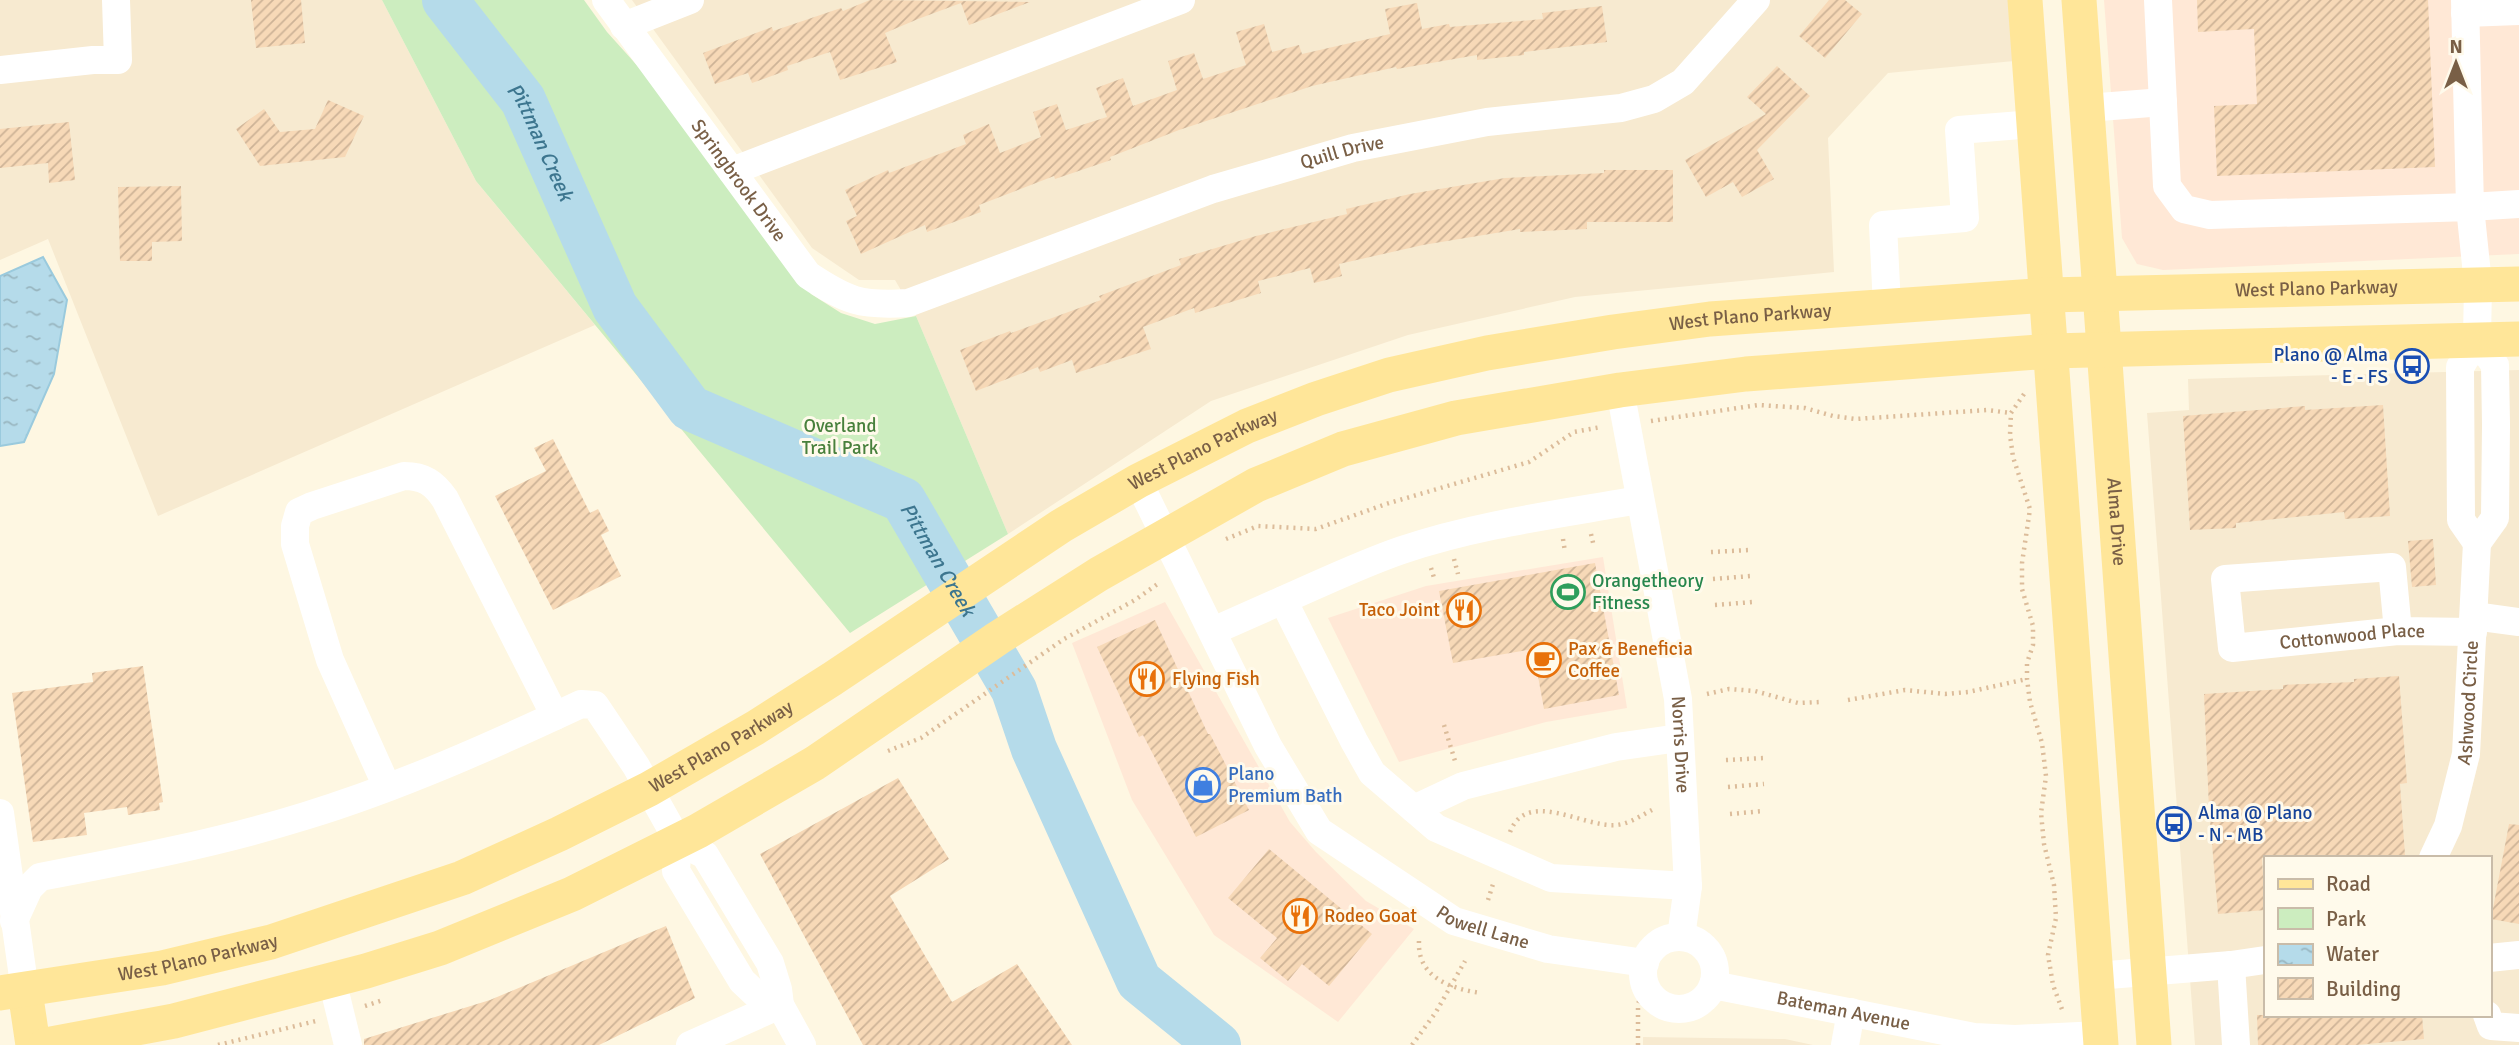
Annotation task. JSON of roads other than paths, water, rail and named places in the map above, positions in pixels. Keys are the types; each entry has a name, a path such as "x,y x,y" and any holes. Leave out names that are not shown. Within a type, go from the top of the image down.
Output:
{"main road":[{"path":"2025,0 2096,976 2106,1042"},
{"name":"Alma Drive","path":"2078,0 2154,1045"},
{"name":"West Plano Parkway","path":"13,992 162,968 271,942 462,878 649,789 755,728 1084,512 1138,481 1247,426 1389,375 1487,353 1710,319 2047,295 2519,284"},
{"path":"1613,332 1620,390"},
{"path":"46,1045 173,1033 332,980 440,948 572,894 756,799 816,762 1031,617 1173,549 1256,485 1343,449 1457,418 1620,390 1746,374 2051,351 2519,339"},
{"path":"162,968 173,1033"},
{"path":"13,992 33,1045"}],"street":[{"path":"0,70 93,60 118,60 116,0"},
{"name":"Springbrook Drive","path":"606,0 808,275 837,295 872,305 908,303"},
{"path":"624,26 690,0"},
{"path":"732,172 1181,0"},
{"name":"Quill Drive","path":"908,303 1213,189 1353,148 1487,122 1621,108 1654,99 1683,82 1756,0"},
{"path":"2158,0 2167,186 2184,209 2210,215 2519,204"},
{"path":"2477,543 2461,520 2460,367 2477,340 2478,284 2470,207 2465,7 2519,11"},
{"path":"2087,108 2163,102"},
{"path":"1887,306 1883,225 1965,218 1959,130 2034,124"},
{"name":"Ashwood Circle","path":"2434,856 2448,826 2466,754 2477,543 2495,519 2495,365 2477,340"},
{"name":"Norris Drive","path":"1620,390 1678,699 1688,886 1681,937"},
{"path":"2460,425 2496,425"},
{"path":"387,787 330,660 295,544 295,526 299,512 312,506 404,476 419,476 435,484 555,716"},
{"name":"Powell Lane","path":"1138,481 1268,746 1319,831 1454,920 1548,949 1645,974"},
{"path":"1213,631 1345,572 1424,544 1500,524 1639,500"},
{"name":"Cottonwood Place","path":"2398,631 2392,567 2225,579 2232,648 2519,622"},
{"path":"1283,600 1372,773 1436,828 1551,878 1688,886"},
{"path":"7,921 29,888 40,877 195,847 306,816 458,761 582,704 594,705 602,713 649,789 678,841 708,859 770,962 780,1005 802,1045"},
{"path":"1414,809 1457,788 1616,747 1679,738"},
{"path":"0,813 13,992"},
{"path":"1681,937 1701,944 1709,953 1714,962 1713,985 1707,996 1698,1004 1674,1008 1653,997 1645,974 1650,952 1668,939 1681,937"},
{"path":"2491,958 2519,955"},
{"path":"2096,976 2264,960"},
{"path":"2231,965 2236,1045"},
{"path":"332,980 348,1045"},
{"name":"Bateman Avenue","path":"1713,985 1981,1041 2015,1039 2106,1042"},
{"path":"690,1045 780,1005"},
{"path":"1845,1045 1851,1012"},
{"path":"2488,1017 2491,1026 2519,1028"}],"water":[{"path":"43,257 67,300 54,374 24,442 0,446 0,276"}],"waterway":[{"name":"Pittman Creek","path":"445,0 523,100 615,307 690,408 903,500 1014,690 1034,749 1139,981 1218,1045"}],"place":[{"name":"Plano @ Alma - E - FS","path":"2412,366"},
{"name":"Orangetheory Fitness","path":"1568,592"},
{"name":"Taco Joint","path":"1464,610"},
{"name":"Pax & Beneficia Coffee","path":"1544,660"},
{"name":"Flying Fish","path":"1147,679"},
{"name":"Plano Premium Bath","path":"1203,785"},
{"name":"Alma @ Plano - N - MB","path":"2174,824"},
{"name":"Rodeo Goat","path":"1300,916"}],"park label":[{"name":"Overland Trail Park","path":"840,437"}]}
